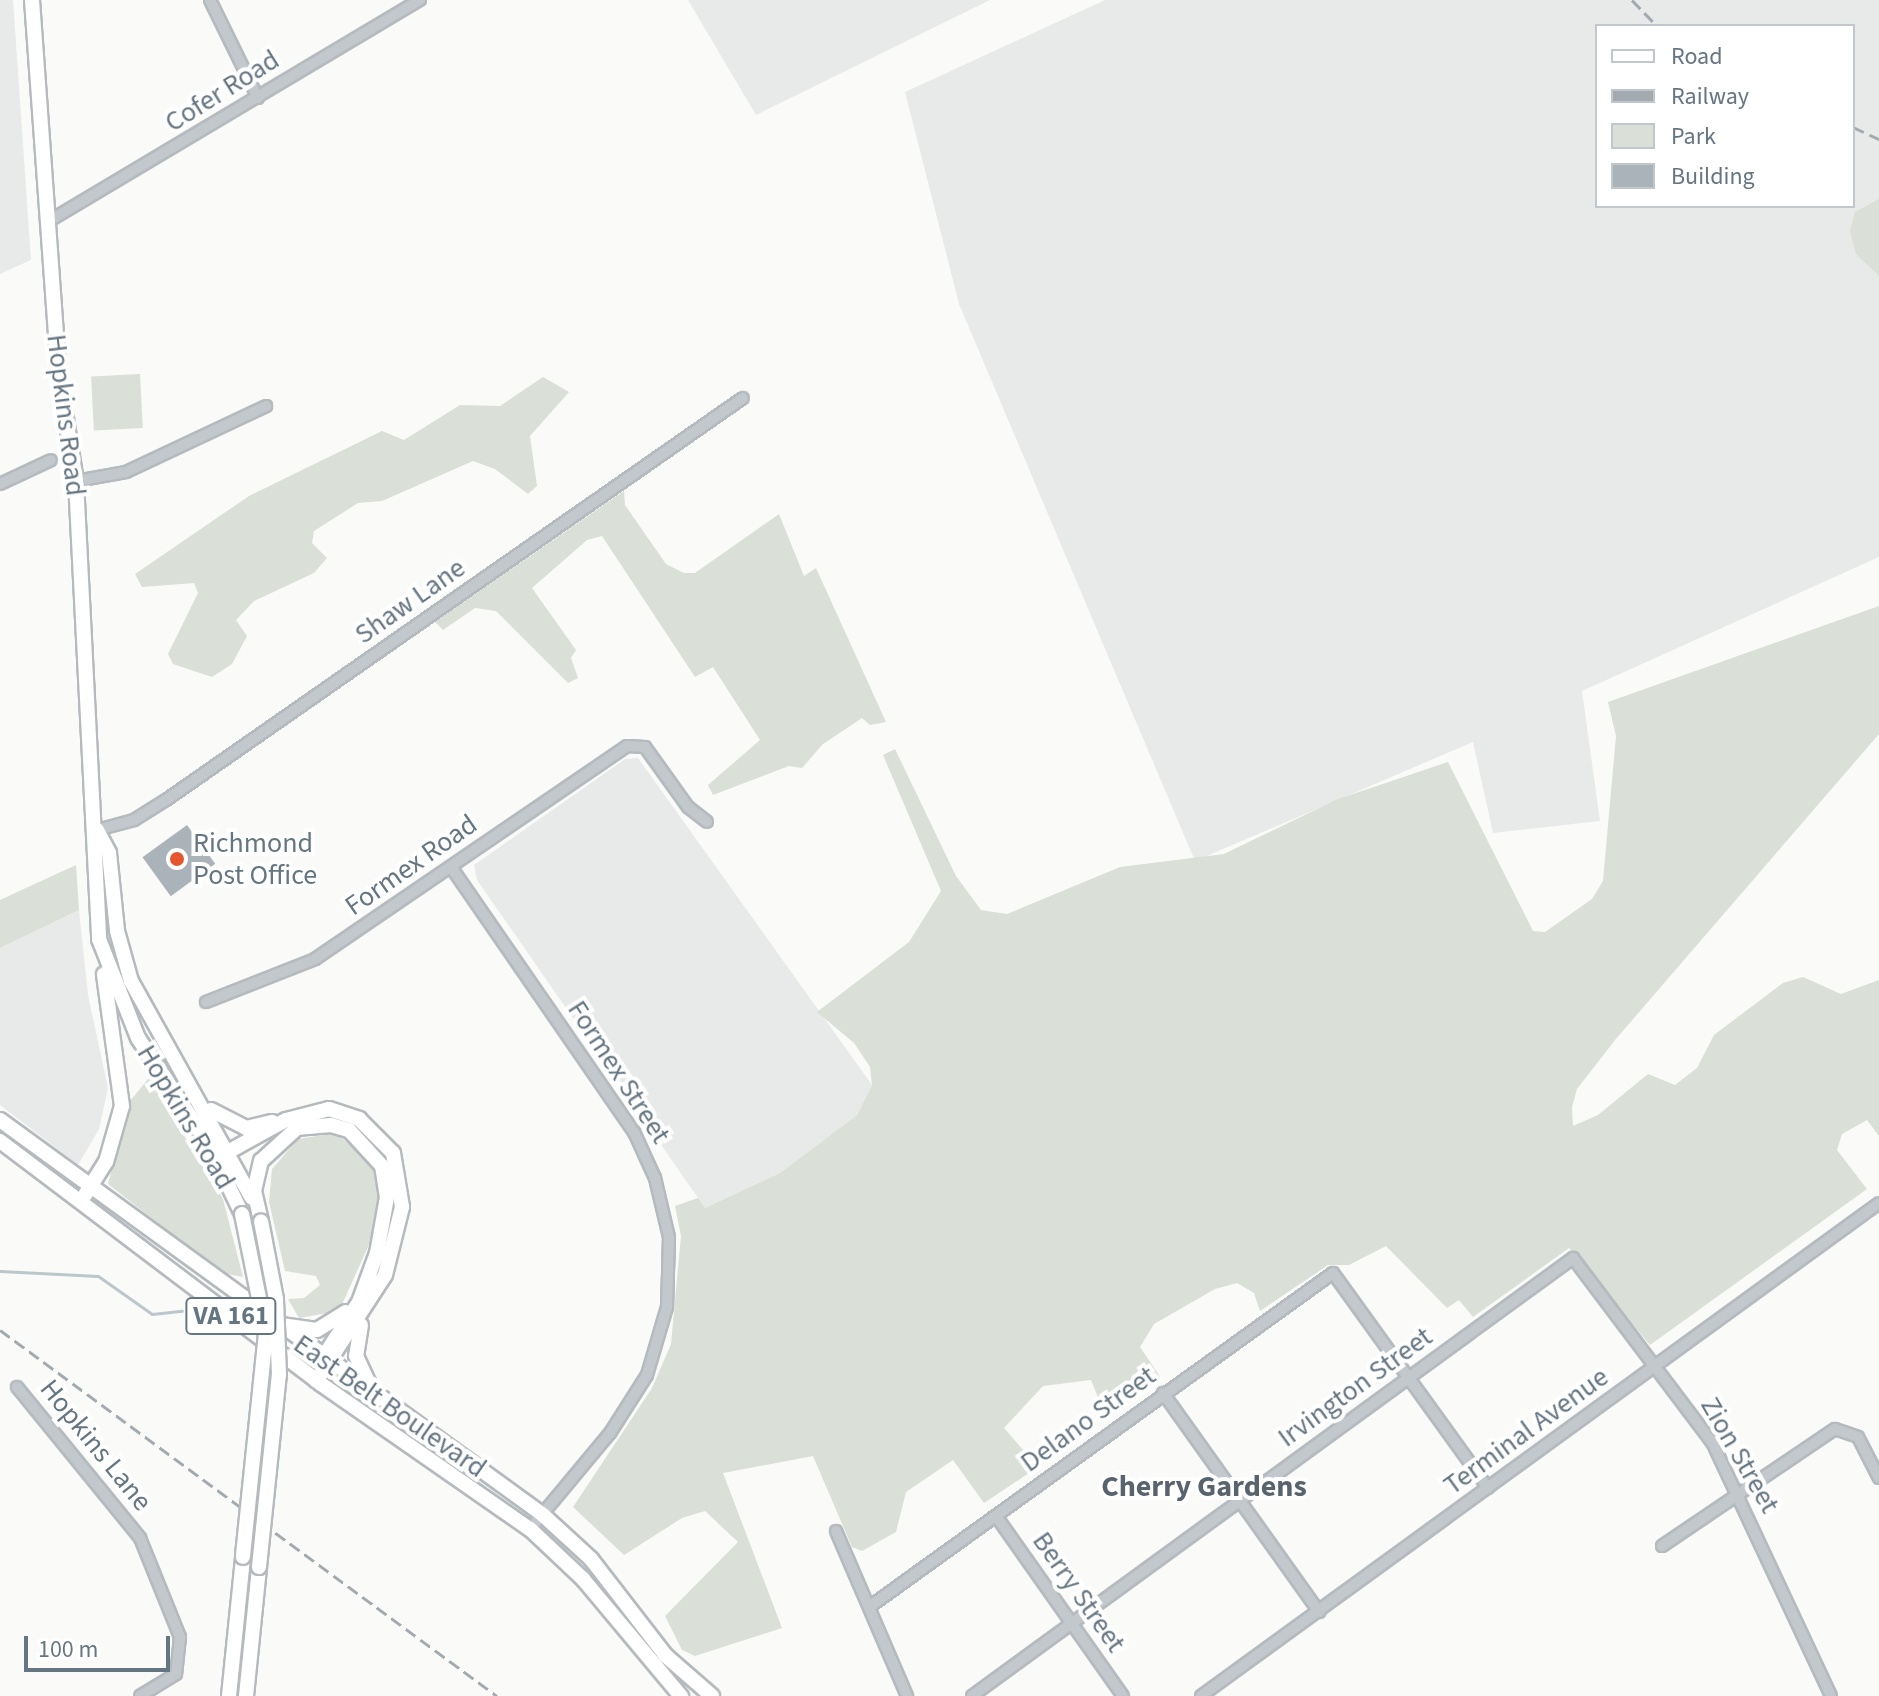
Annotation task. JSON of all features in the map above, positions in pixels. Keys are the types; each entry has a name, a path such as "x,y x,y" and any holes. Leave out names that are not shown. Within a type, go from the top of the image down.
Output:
{"main road":[{"name":"Hopkins Road","path":"32,0 59,374 76,481 97,830 91,854 103,957 138,1038 215,1159 242,1214 266,1333 229,1696"},
{"name":"Hopkins Road","path":"97,830 109,853 117,931 131,981 231,1151 261,1221 276,1299 279,1375 246,1696"},
{"path":"79,1202 106,1162 122,1106 103,957"},
{"path":"198,1098 225,1121 246,1128 329,1109 348,1113 379,1132 393,1153 402,1185 398,1232 369,1307 356,1356 376,1395"},
{"path":"215,1159 295,1116"},
{"name":"East Belt Boulevard","path":"0,1120 89,1189 543,1515 591,1559 666,1656 712,1696"},
{"path":"261,1221 256,1176 271,1147 297,1128 331,1125 349,1130 375,1153 386,1178 380,1238 364,1290 316,1381"},
{"name":"East Belt Boulevard","path":"0,1141 316,1381 530,1529 583,1579 681,1696"},
{"path":"275,1324 325,1327 364,1290"},
{"path":"326,1360 369,1307"}],"street":[{"path":"210,0 258,98"},
{"name":"Cofer Road","path":"49,221 420,0"},
{"name":"Shaw Lane","path":"97,830 134,820 166,800 743,398"},
{"path":"76,481 126,472 266,406"},
{"path":"0,484 51,460"},
{"name":"Formex Road","path":"206,1002 315,959 632,744 649,752 688,807 707,822"},
{"name":"Formex Street","path":"451,867 634,1132 666,1219 668,1298 647,1375 610,1433 530,1529"},
{"name":"Terminal Avenue","path":"1201,1696 1879,1203"},
{"name":"Zion Street","path":"1573,1258 1657,1365 1740,1494 1831,1696"},
{"name":"Irvington Street","path":"972,1696 1573,1258"},
{"name":"Delano Street","path":"872,1605 1333,1273 1408,1379"},
{"path":"1408,1379 1488,1488"},
{"name":"Hopkins Lane","path":"17,1387 140,1538 180,1637 176,1674 140,1696"},
{"path":"1163,1393 1319,1612"},
{"path":"1662,1546 1835,1429 1858,1437 1879,1478"},
{"name":"Berry Street","path":"996,1516 1123,1696"},
{"path":"836,1531 872,1605 907,1696"}],"shaded area":[{"path":"0,0 13,0 31,260 0,274"},
{"path":"688,0 990,0 756,115"},
{"path":"1105,0 1879,0 1879,557 1582,691 1600,821 1493,833 1473,742 1195,861 959,304 905,92"},
{"path":"638,758 872,1085 857,1115 780,1173 705,1208 477,880 474,865 625,759"},
{"path":"79,910 88,995 108,1088 99,1129 78,1165 0,1105 0,948"}],"green space":[{"path":"1879,199 1879,276 1856,254 1850,231 1855,212"},
{"path":"140,374 143,428 94,430 91,377"},
{"path":"543,377 569,392 530,436 537,486 528,494 495,469 473,461 382,501 358,503 314,531 312,543 327,558 314,573 254,601 236,620 247,636 232,664 212,677 173,664 168,654 198,593 194,583 142,587 135,574 249,496 382,431 404,440 460,405 500,406"},
{"path":"624,491 625,505 666,564 684,573 695,573 779,514 804,576 816,568 886,722 870,725 862,718 823,744 802,768 789,766 713,795 708,785 760,740 713,667 695,677 602,536 587,540 532,588 576,650 571,658 578,678 568,683 496,611 475,608 443,630 435,622"},
{"path":"1879,606 1879,734 1615,1040 1577,1089 1572,1107 1573,1126 1598,1115 1648,1074 1675,1085 1697,1068 1714,1035 1783,983 1803,977 1841,994 1879,980 1879,1136 1867,1120 1842,1134 1837,1150 1867,1189 1650,1345 1569,1248 1473,1317 1459,1300 1447,1308 1386,1246 1349,1265 1328,1265 1260,1311 1254,1293 1237,1283 1215,1289 1154,1324 1140,1347 1161,1378 1106,1417 1091,1380 1043,1386 1004,1428 1038,1467 984,1503 953,1460 906,1492 896,1532 862,1551 852,1547 813,1456 723,1473 782,1628 695,1656 682,1650 665,1616 738,1542 705,1511 682,1518 624,1555 573,1507 652,1388 671,1344 681,1236 675,1206 698,1198 705,1208 780,1173 857,1115 872,1085 870,1067 854,1043 817,1012 909,942 941,891 883,755 895,749 956,876 981,910 1007,914 1120,867 1224,854 1338,799 1448,762 1533,931 1545,932 1592,899 1603,881 1616,736 1608,702"},
{"path":"76,865 79,910 0,948 0,900"},
{"path":"149,1078 223,1199 243,1277 222,1273 108,1184 129,1102"},
{"path":"336,1133 373,1165 380,1191 372,1238 339,1311 299,1318 288,1299 304,1298 320,1285 316,1276 285,1271 269,1202 272,1169 298,1139"}],"building":[{"name":"Richmond Post Office","path":"187,825 215,864 171,896 143,857"}],"waterway":[{"path":"0,1271 98,1276 152,1314 182,1311"}],"railway":[{"path":"1632,0 1655,24"},
{"path":"1855,128 1879,139"},
{"path":"0,1330 497,1696"}],"place":[{"name":"Richmond Post Office","path":"177,859"}],"district":[{"name":"Cherry Gardens","path":"1204,1487"}]}
